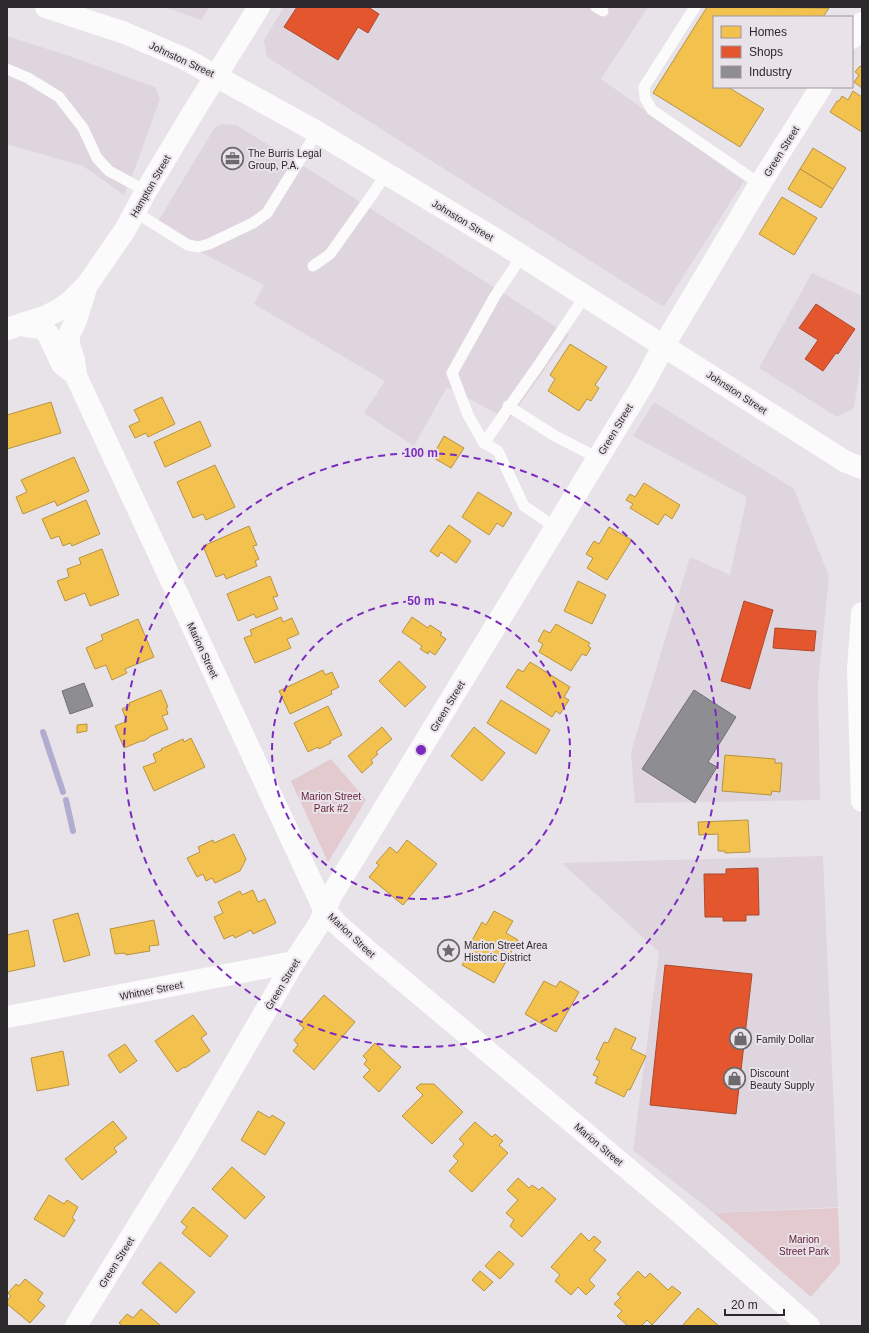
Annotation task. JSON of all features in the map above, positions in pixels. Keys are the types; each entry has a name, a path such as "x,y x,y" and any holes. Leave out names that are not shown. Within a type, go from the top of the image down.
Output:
{"street":[{"name":"Johnston Street","path":"46,7 125,33 185,59 317,132 522,256 846,462 862,468"},
{"name":"Hampton Street","path":"16,326 47,316 60,309 72,300 87,285 125,230 146,191 258,7"},
{"path":"853,36 862,23"},
{"name":"Green Street","path":"76,1326 186,1148 294,962 319,924 331,896 598,458 760,184 820,88"},
{"name":"Marion Street","path":"87,285 76,320 69,335 69,346 74,360 76,376 325,910 337,924 369,952 670,1204 809,1326"},
{"name":"Marion Street","path":"16,326 41,328 48,334 62,364 76,376"},
{"path":"862,613 858,670 862,801"},
{"name":"Whitner Street","path":"7,1017 294,962"}],"lane":[{"path":"695,7 644,88 645,98 652,110 760,184"},
{"path":"7,69 28,78 59,97 83,128 97,158 109,171 146,191"},
{"path":"135,212 188,245 198,247 209,244 254,224 267,213 317,132"},
{"path":"313,266 330,254 387,173"},
{"path":"522,256 495,296 452,373 468,415 484,443 498,451 524,506 555,527"},
{"path":"484,443 585,296"},
{"path":"508,406 555,436 598,458"}],"shaded area":[{"path":"165,7 209,7 201,20"},
{"path":"284,7 648,7 601,79 744,181 665,305 662,306 267,57 264,40"},
{"path":"7,36 69,56 155,87 160,99 124,195 83,166 7,144"},
{"path":"222,124 236,125 313,172 569,335 509,420 447,387 414,446 364,413 385,381 254,304 264,285 154,228 215,127"},
{"path":"812,273 862,296 862,354 854,408 837,417 759,368"},
{"path":"654,402 794,489 829,576 818,685 820,800 635,803 631,752 690,557 730,575 747,497 633,436"},
{"path":"823,856 838,1207 714,1213 633,1150 659,952 562,863"}],"green space":[{"name":"Marion Street Park #2","path":"331,759 366,800 328,862 291,781"},
{"name":"Marion Street Park","path":"838,1208 840,1263 811,1297 714,1213"}],"building: Homes":[{"path":"707,7 829,8 824,16 713,16 713,88 730,88 764,109 740,147 653,93"},
{"path":"860,66 862,68 862,88 854,82 859,75 855,72"},
{"path":"853,91 862,97 862,132 830,112 842,96 848,100"},
{"path":"813,148 846,168 833,189 800,169"},
{"path":"800,169 833,189 821,208 788,189"},
{"path":"782,197 817,218 794,255 759,234"},
{"path":"570,344 607,367 595,385 599,388 591,401 587,399 579,411 548,391 555,379 550,375"},
{"path":"162,397 175,424 148,437 146,433 135,438 129,426 140,421 134,410"},
{"path":"51,402 61,433 7,449 7,415"},
{"path":"200,421 211,446 165,467 154,442"},
{"path":"444,436 464,448 451,468 432,457"},
{"path":"74,457 89,491 57,506 55,501 23,514 16,497 27,492 21,480"},
{"path":"215,465 235,507 206,520 203,514 193,518 177,482"},
{"path":"644,483 680,505 672,519 665,514 658,525 630,508 633,504 626,500 630,494 635,497"},
{"path":"478,492 512,513 503,527 497,523 489,535 462,517"},
{"path":"86,500 100,534 72,546 70,543 63,546 59,536 51,539 42,519"},
{"path":"449,525 471,541 456,563 441,552 438,557 430,551"},
{"path":"249,526 257,545 253,546 259,559 255,561 257,566 226,579 224,574 216,577 203,546"},
{"path":"609,527 632,540 607,580 587,568 593,558 586,554 594,541 599,544"},
{"path":"102,549 119,595 90,606 85,593 65,601 57,581 69,577 67,569 81,564 79,558"},
{"path":"270,576 278,596 273,597 278,609 256,618 254,614 238,621 227,594"},
{"path":"578,581 606,595 592,624 564,611"},
{"path":"281,617 283,622 292,618 299,634 287,639 291,648 255,663 244,638 252,635 250,630"},
{"path":"412,617 428,628 430,625 442,633 440,635 446,639 435,655 429,651 428,654 420,649 422,646 402,632"},
{"path":"138,619 154,657 125,669 127,673 112,680 106,665 95,669 86,648 103,640 101,635"},
{"path":"556,624 590,643 588,646 591,648 586,656 582,654 571,671 539,652 543,644 538,641 544,630 550,633"},
{"path":"399,661 426,687 405,707 379,681"},
{"path":"530,662 570,687 564,697 569,700 560,714 556,711 552,717 506,687 518,669 523,672"},
{"path":"323,670 325,675 332,672 339,687 331,691 332,694 290,714 279,691"},
{"path":"161,690 168,707 166,708 168,714 162,716 168,729 151,736 144,741 124,748 115,726 127,721 122,709 130,705 129,703"},
{"path":"501,700 550,730 536,754 487,723"},
{"path":"328,706 342,735 319,749 318,747 308,752 294,723"},
{"path":"87,724 87,731 77,733 77,725"},
{"path":"382,727 392,739 376,752 378,754 371,760 373,763 362,773 348,756"},
{"path":"474,727 505,753 482,781 451,756"},
{"path":"191,738 205,767 154,791 143,767 156,762 153,754 162,750 161,749 183,739 184,742"},
{"path":"725,755 775,759 775,763 782,763 780,792 772,791 771,795 722,791"},
{"path":"748,820 750,852 725,853 725,851 718,851 718,834 699,835 698,822"},
{"path":"234,834 246,859 240,871 215,883 212,878 206,881 203,874 197,877 187,858 200,852 198,847 213,840 214,843"},
{"path":"407,840 437,864 403,905 369,877 379,865 376,863 390,847 397,853"},
{"path":"253,890 258,902 265,899 276,923 253,934 251,930 235,938 233,935 224,939 214,917 223,913 218,902 240,891 242,895"},
{"path":"494,911 513,921 506,933 518,940 494,983 462,965 473,946 470,944 482,922 486,925"},
{"path":"78,913 90,955 64,962 53,920"},
{"path":"154,920 159,945 149,946 150,951 126,955 125,953 115,954 110,929"},
{"path":"28,930 35,966 7,972 7,935"},
{"path":"544,981 556,987 560,981 579,992 556,1032 525,1014"},
{"path":"324,995 355,1022 314,1070 293,1051 298,1045 294,1040 304,1028 299,1024"},
{"path":"193,1015 207,1034 201,1038 210,1051 177,1072 155,1041"},
{"path":"615,1028 636,1038 631,1049 646,1056 630,1090 628,1089 624,1097 595,1083 598,1077 593,1075 600,1061 596,1059 604,1042 608,1043"},
{"path":"375,1043 401,1067 379,1092 363,1077 370,1070 364,1064 367,1060 363,1056"},
{"path":"125,1044 137,1061 120,1073 108,1055"},
{"path":"63,1051 69,1085 37,1091 31,1058"},
{"path":"420,1084 434,1084 463,1112 432,1144 402,1116 423,1095 416,1088"},
{"path":"258,1111 270,1118 272,1115 285,1123 265,1155 241,1140"},
{"path":"113,1121 127,1138 114,1148 117,1152 82,1180 65,1159"},
{"path":"475,1122 492,1137 495,1134 503,1141 499,1145 508,1153 472,1192 449,1171 458,1161 453,1156 464,1144 459,1139"},
{"path":"232,1167 265,1197 245,1219 212,1189"},
{"path":"518,1178 529,1188 532,1185 539,1190 542,1187 556,1199 522,1237 510,1226 514,1220 506,1213 518,1200 507,1190"},
{"path":"49,1195 64,1204 67,1200 78,1207 72,1218 75,1220 64,1237 34,1219"},
{"path":"193,1207 228,1236 210,1257 182,1233 187,1227 181,1222"},
{"path":"581,1233 589,1241 594,1236 601,1242 594,1250 606,1260 589,1280 595,1286 586,1295 578,1287 571,1295 555,1281 560,1275 551,1267"},
{"path":"499,1251 514,1264 500,1279 485,1266"},
{"path":"160,1262 195,1292 176,1313 142,1283"},
{"path":"480,1271 493,1282 484,1291 472,1280"},
{"path":"638,1271 645,1278 650,1273 668,1290 672,1286 681,1293 652,1325 647,1320 641,1326 628,1326 617,1316 622,1311 614,1304 621,1297 617,1294"},
{"path":"25,1279 43,1293 38,1300 45,1306 30,1323 7,1304 7,1301 11,1296 8,1293 16,1284 19,1286"},
{"path":"698,1308 719,1326 682,1326"},
{"path":"141,1309 161,1326 123,1326 119,1323 127,1314 133,1318"}],"building: Shops":[{"path":"297,7 368,7 379,14 368,33 358,27 338,60 284,27"},
{"path":"816,304 855,329 838,354 836,353 823,371 805,359 818,340 799,328"},
{"path":"744,601 773,610 750,689 721,681"},
{"path":"775,628 816,631 814,651 773,648"},
{"path":"758,868 759,915 746,915 746,921 723,921 723,917 705,917 704,874 726,874 726,869"},
{"path":"665,965 752,974 736,1114 650,1105"}],"building: Industry":[{"path":"84,683 93,706 70,714 62,691"},
{"path":"694,690 736,717 708,762 717,767 695,803 642,769"}],"waterway":[{"path":"43,732 63,792"},
{"path":"66,800 73,831"}],"place":[{"name":"The Burris Legal Group, P.A.","path":"233,159"},
{"name":"Marion Street Area Historic District","path":"448,951"},
{"name":"Family Dollar","path":"740,1039"},
{"name":"Discount Beauty Supply","path":"734,1079"}]}
